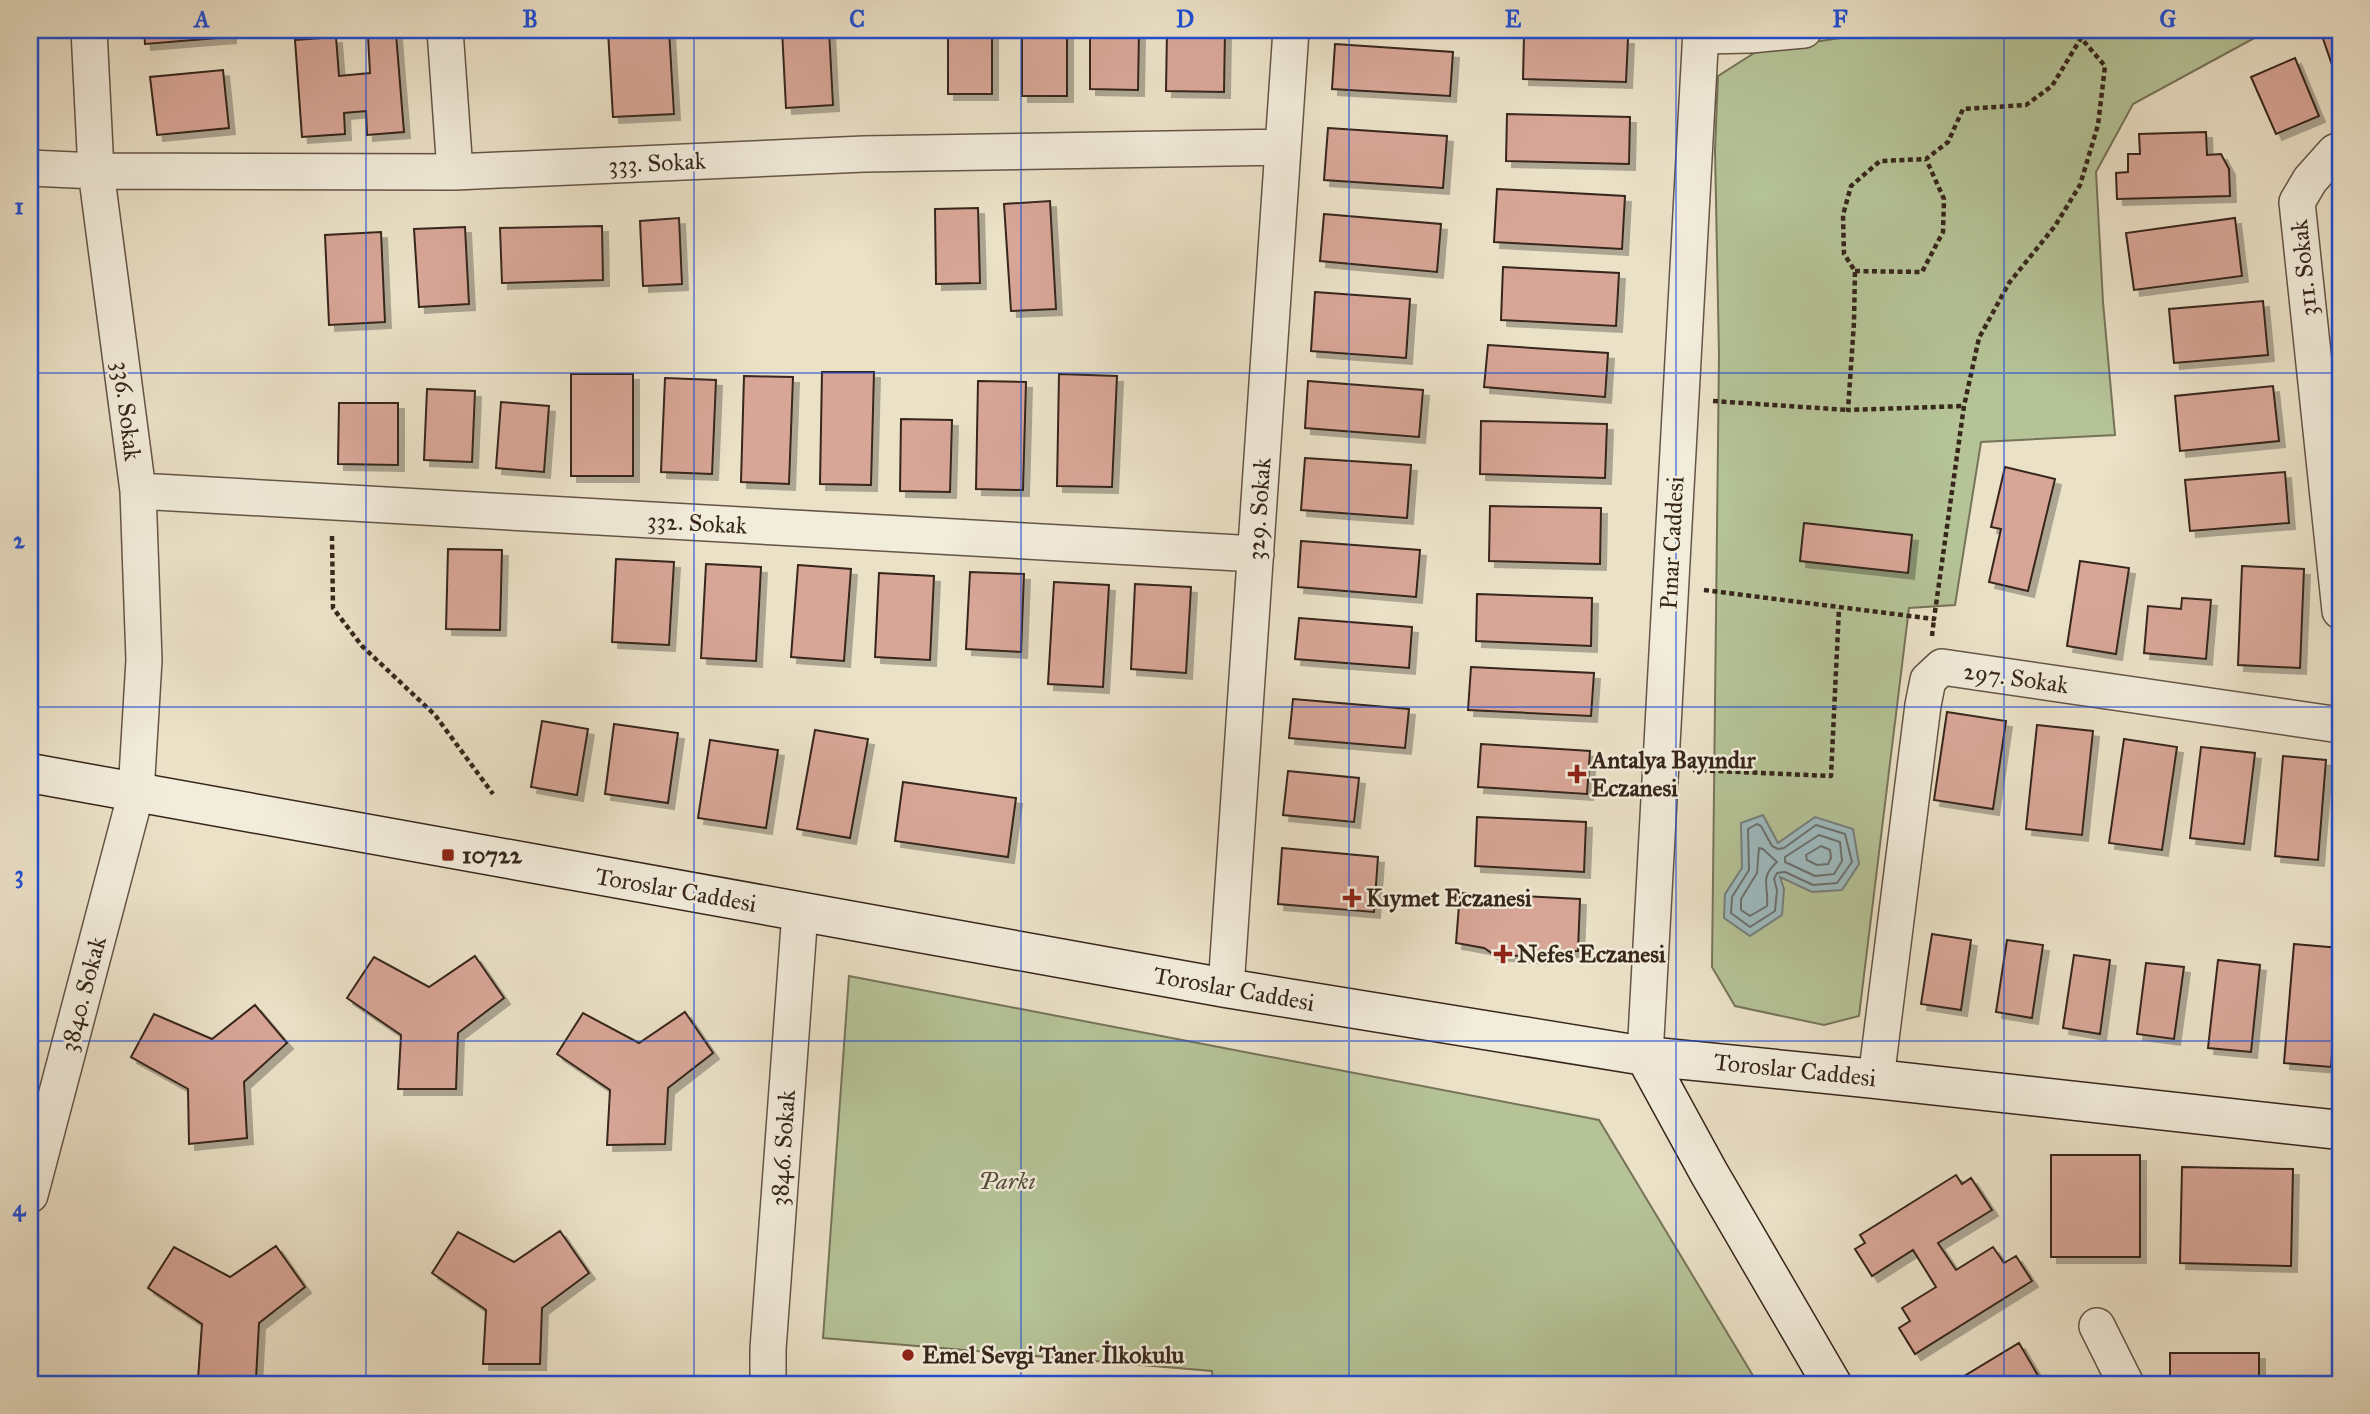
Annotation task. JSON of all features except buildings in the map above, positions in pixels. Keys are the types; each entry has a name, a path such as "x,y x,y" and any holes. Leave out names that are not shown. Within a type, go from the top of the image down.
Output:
{"main road":[{"name":"Toroslar Caddesi","path":"30,751 136,793"},
{"name":"Toroslar Caddesi","path":"30,773 1226,988 1645,1056 2340,1130"},
{"path":"1645,1056 1709,1173 1832,1384"}],"street":[{"name":"336. Sokak","path":"89,30 96,171 138,491 144,660 136,793"},
{"path":"445,30 455,172"},
{"name":"329. Sokak","path":"1226,988 1291,30"},
{"path":"1701,33 1751,35 1804,30"},
{"name":"Pınar Caddesi","path":"1645,1056 1701,33"},
{"name":"333. Sokak","path":"30,169 455,172 864,154 1283,147"},
{"name":"311. Sokak","path":"2340,150 2334,152 2310,180 2297,202 2340,611"},
{"name":"332. Sokak","path":"138,491 1256,554"},
{"name":"297. Sokak","path":"1876,1079 1923,705 1928,680 1942,667 2340,725"},
{"name":"3840. Sokak","path":"30,1195 136,793"},
{"name":"3846. Sokak","path":"768,1384 769,1335 800,912"},
{"path":"2097,1326 2126,1384"}],"path":[{"path":"1670,585 1934,620 1964,406 1979,338 2009,283 2055,226 2080,185 2098,124 2105,66 2081,38 2069,30"},
{"path":"1848,410 1855,271 1844,254 1843,215 1851,186 1880,161 1926,159 1948,142 1963,109 2026,106 2052,86 2087,30"},
{"path":"1855,271 1922,272 1943,232 1944,199 1926,159"},
{"path":"1680,399 1848,410 1964,406"},
{"path":"331,502 333,608 362,646 435,715 493,794"},
{"path":"1660,768 1831,776 1839,608"}],"green space":[{"path":"1895,30 2269,30 2133,104 2096,172 2103,302 2115,435 1981,442 1955,605 1909,608 1859,1016 1824,1025 1735,1006 1712,967 1719,355 1715,150 1718,76 1759,50"},
{"name":"Parkı","path":"849,976 1599,1120 1758,1384 1213,1384 1212,1371 823,1338"}],"water":[{"path":"1763,815 1778,843 1815,817 1853,829 1859,864 1842,890 1812,892 1780,877 1784,889 1782,915 1750,936 1724,918 1725,894 1742,868 1741,823"}],"place":[{"name":"Antalya Bayındır Eczanesi","path":"1577,774"},
{"name":"10722","path":"448,855"},
{"name":"Kıymet Eczanesi","path":"1352,898"},
{"name":"Nefes Eczanesi","path":"1503,954"},
{"name":"Emel Sevgi Taner İlkokulu","path":"908,1355"}]}
